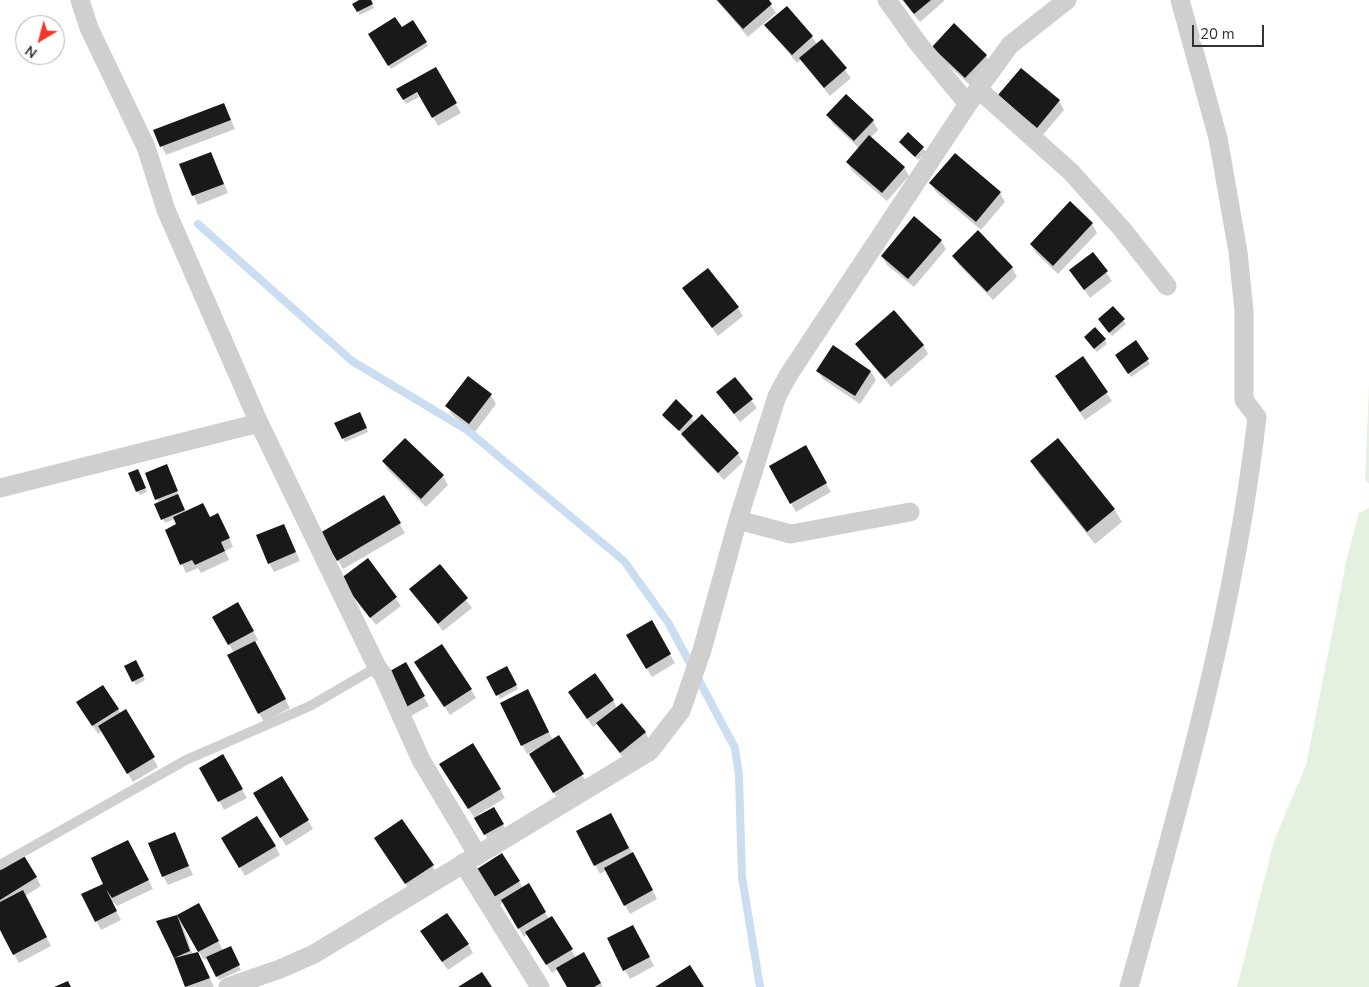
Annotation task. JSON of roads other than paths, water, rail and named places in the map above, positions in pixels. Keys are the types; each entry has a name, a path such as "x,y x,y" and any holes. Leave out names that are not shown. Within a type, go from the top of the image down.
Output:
{"street":[{"path":"80,0 89,28 146,147 166,210 259,423 377,667 383,675 421,760 470,858 540,987"},
{"path":"887,0 917,42 972,96 1071,172 1122,229 1167,286"},
{"path":"228,987 280,969 314,954 650,751 681,711 702,650 738,520 777,396 789,374 972,96 1010,45 1067,0"},
{"path":"1129,987 1162,869 1206,697 1234,566 1257,417 1244,400 1244,310 1238,252 1218,138 1180,0"},
{"path":"0,488 259,423"},
{"path":"738,520 791,534 910,512"}],"lane":[{"path":"0,865 186,760 310,706 377,667"}],"waterway":[{"path":"198,224 352,361 467,430 624,561 669,624 735,748 739,776 742,877 760,987"}]}
